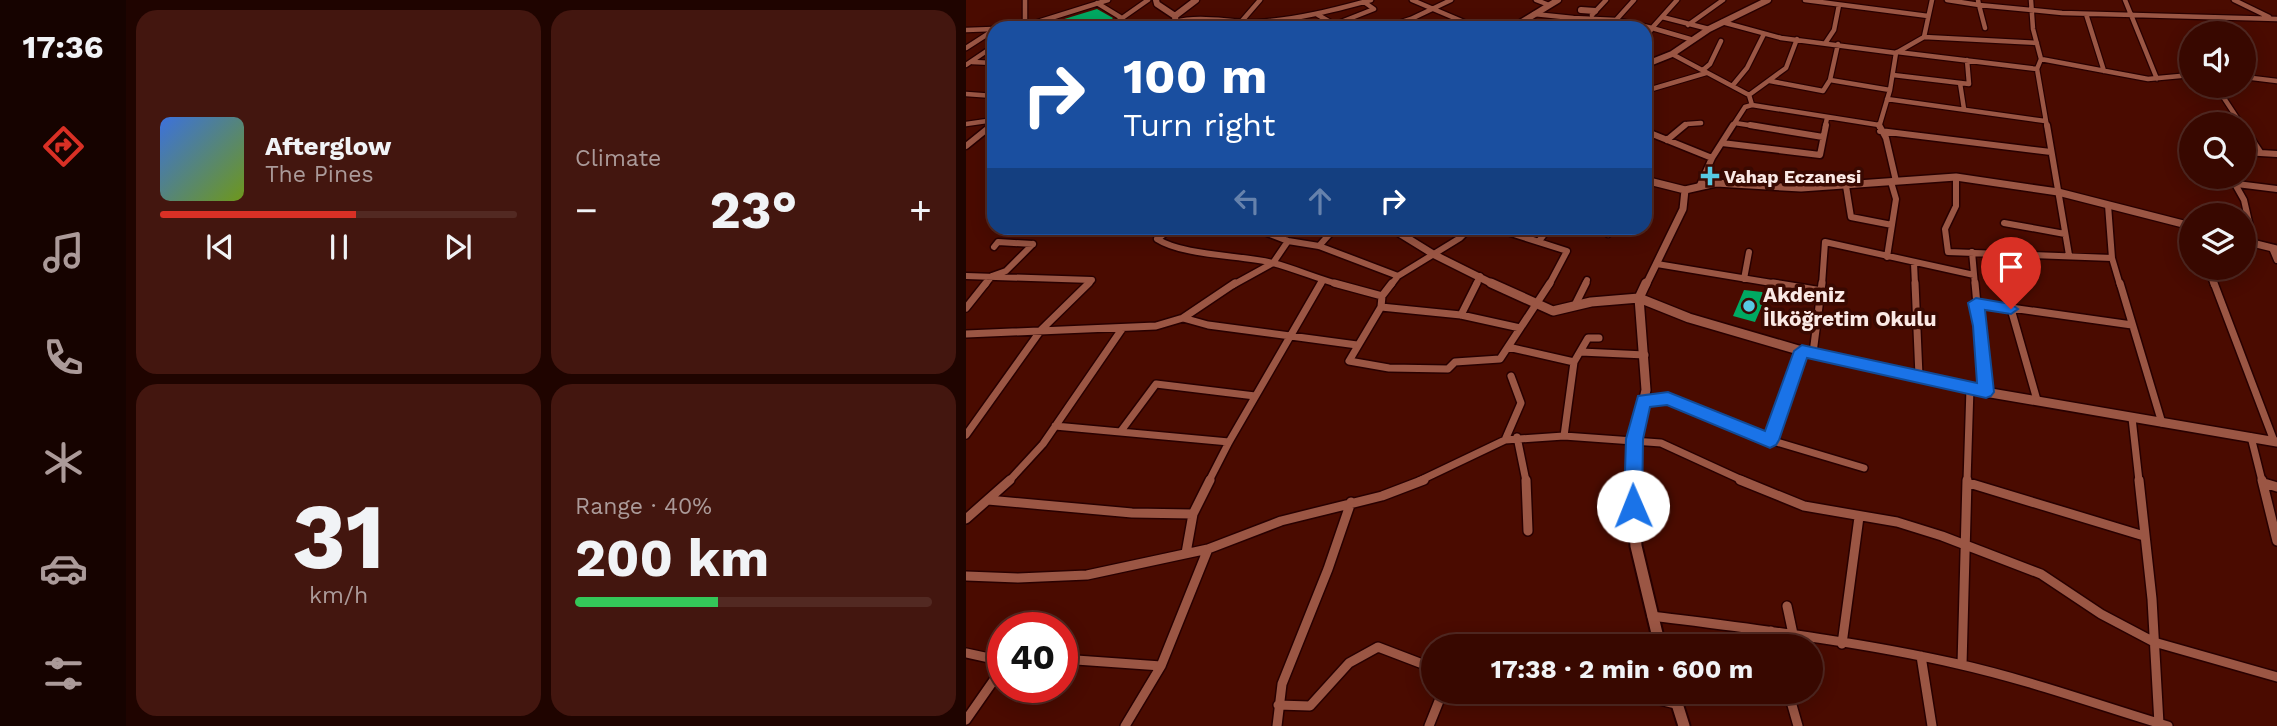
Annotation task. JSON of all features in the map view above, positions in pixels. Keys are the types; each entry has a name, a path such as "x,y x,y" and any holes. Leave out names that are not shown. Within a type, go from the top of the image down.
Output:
{"street":[{"path":"1023,21 1025,0"},
{"path":"1041,21 1108,0"},
{"path":"1116,21 1148,0"},
{"path":"1156,0 1174,21"},
{"path":"1176,21 1196,0"},
{"path":"1242,21 1260,0"},
{"path":"1337,0 1339,7"},
{"path":"1252,21 1318,15 1371,0"},
{"path":"1412,0 1462,21"},
{"path":"1404,21 1451,0"},
{"path":"1536,0 1549,5"},
{"path":"1523,21 1558,0"},
{"path":"1587,18 1606,0"},
{"path":"1534,14 1617,21 1634,0"},
{"path":"1677,0 1652,28 1690,39"},
{"path":"1688,25 1723,0"},
{"path":"1652,62 1672,54 1690,39 1768,0"},
{"path":"1805,0 1928,16"},
{"path":"1924,37 1932,0"},
{"path":"1947,0 2031,11 2275,19"},
{"path":"2031,0 2042,59 2037,69 2069,255"},
{"path":"2125,0 2157,79"},
{"path":"2234,0 2275,19"},
{"path":"1097,2 1120,17"},
{"path":"1349,21 1374,9 1364,2"},
{"path":"1978,3 1985,28"},
{"path":"1826,42 1834,30 1839,5"},
{"path":"1581,10 1595,11"},
{"path":"2086,14 2104,71"},
{"path":"1318,15 1329,21"},
{"path":"1662,17 1709,29"},
{"path":"1570,21 1573,18"},
{"path":"1185,21 1229,21"},
{"path":"1722,22 1764,34 1797,39 2037,69"},
{"path":"966,30 987,29"},
{"path":"966,48 987,34"},
{"path":"1732,85 1744,75 1749,58 1764,34"},
{"path":"1887,257 1896,198 1886,138 1880,128 1897,52 1924,37 1959,41 2037,43"},
{"path":"1749,95 1786,68 1797,39"},
{"path":"1652,87 1691,80 1710,64 1721,41"},
{"path":"1770,81 1823,91 1830,80 1838,44"},
{"path":"969,63 987,51"},
{"path":"1672,54 1749,95 1752,105"},
{"path":"2042,59 2157,79 2179,76"},
{"path":"1892,75 1969,84 1967,60"},
{"path":"969,63 987,63"},
{"path":"2256,78 2277,80"},
{"path":"1830,80 1890,90"},
{"path":"1960,83 1964,109"},
{"path":"966,94 987,96"},
{"path":"1887,99 2045,121"},
{"path":"1700,185 1712,158 1745,107 1752,105 1880,128 2051,152"},
{"path":"1722,143 1820,155 1828,118"},
{"path":"966,124 987,122"},
{"path":"1667,140 1687,124 1702,123"},
{"path":"1735,123 1823,137"},
{"path":"966,146 987,128"},
{"path":"1652,134 1712,158"},
{"path":"2256,146 2260,152"},
{"path":"2256,152 2277,154"},
{"path":"1956,177 1956,206 1945,229 1948,252 2112,258"},
{"path":"1652,182 1685,190 1700,185 1801,188 1956,177 2058,192 2179,223"},
{"path":"1846,186 1851,217 1892,225"},
{"path":"2256,186 2277,189"},
{"path":"1657,634 1636,546 1632,487 1635,439 1643,401 1645,355 1639,298 1683,209 1685,190"},
{"path":"2108,205 2112,258 2162,423"},
{"path":"2004,223 2066,234"},
{"path":"1162,235 1157,239 1163,243 1273,262 1324,281 1382,296"},
{"path":"1272,235 1288,241 1319,246 1398,275"},
{"path":"1319,246 1329,235"},
{"path":"1402,235 1433,254 1537,306 1553,310 1639,298 1689,318 1802,351 1986,392 2276,441"},
{"path":"1463,235 1398,275 1382,296 1381,307 1349,361 1389,368 1448,369 1455,362 1500,359 1537,306 1567,251 1519,235"},
{"path":"1539,241 1544,235"},
{"path":"966,334 1156,326 1183,318 1273,262 1288,241"},
{"path":"966,308 992,276 1006,271 1033,244 998,242 994,247"},
{"path":"1813,352 1822,291 1825,242 1974,275"},
{"path":"2256,244 2274,248 2277,260"},
{"path":"1744,279 1749,252"},
{"path":"1972,252 1986,392"},
{"path":"1914,263 1919,376"},
{"path":"1657,264 1822,291"},
{"path":"966,276 1092,280 1041,330 966,435"},
{"path":"1461,315 1480,276"},
{"path":"1575,305 1587,280"},
{"path":"2213,280 2276,441"},
{"path":"1186,553 1193,514 1229,442 1290,334 1324,281"},
{"path":"1976,303 2132,325"},
{"path":"1381,307 1461,315 1520,328"},
{"path":"2011,309 2037,400"},
{"path":"1183,318 1208,326 1290,334 1357,345"},
{"path":"966,519 1008,482 1055,426 1122,329"},
{"path":"1564,436 1574,362 1588,338 1599,338"},
{"path":"1508,347 1574,362"},
{"path":"1770,440 1802,351"},
{"path":"1581,352 1645,355"},
{"path":"1505,440 1521,403 1511,376"},
{"path":"1121,431 1156,384 1255,396"},
{"path":"1962,665 1970,388"},
{"path":"1643,401 1668,398 1770,440 1864,468"},
{"path":"1823,640 1962,665 2162,725 2152,599 2132,418"},
{"path":"1055,426 1229,442"},
{"path":"1517,437 1527,484 1528,531"},
{"path":"966,576 1018,578 1087,575 1208,550 1281,521 1382,496 1517,437 1635,439 1661,443 1804,506 1897,522 2041,574 2101,614 2154,642 2277,677"},
{"path":"2251,437 2277,541"},
{"path":"1969,483 2144,536"},
{"path":"2264,483 2277,487"},
{"path":"988,500 1132,513 1193,514"},
{"path":"1277,726 1282,684 1328,569 1351,502"},
{"path":"1842,644 1859,517"},
{"path":"1125,726 1161,666 1208,550"},
{"path":"1652,616 1793,634 1787,606"},
{"path":"1278,705 1310,706 1336,676 1369,649 1378,647 1421,663"},
{"path":"966,653 987,658"},
{"path":"1921,656 1933,726"},
{"path":"1078,660 1161,666"},
{"path":"966,720 987,690"},
{"path":"1429,726 1438,704"},
{"path":"1676,704 1684,726"},
{"path":"1792,704 1798,726"}],"building":[{"path":"1097,9 1113,18 1110,21 1058,21"},
{"name":"Akdeniz İlköğretim Okulu","path":"1744,290 1762,292 1766,296 1755,322 1733,316"}],"place":[{"name":"Vahap Eczanesi","path":"1710,176"},
{"name":"Akdeniz İlköğretim Okulu","path":"1749,306"}],"route":[{"path":"1633,506 1635,439 1643,401 1668,398 1770,440 1802,351 1986,392 1981,326 1976,303 2011,309"}]}
